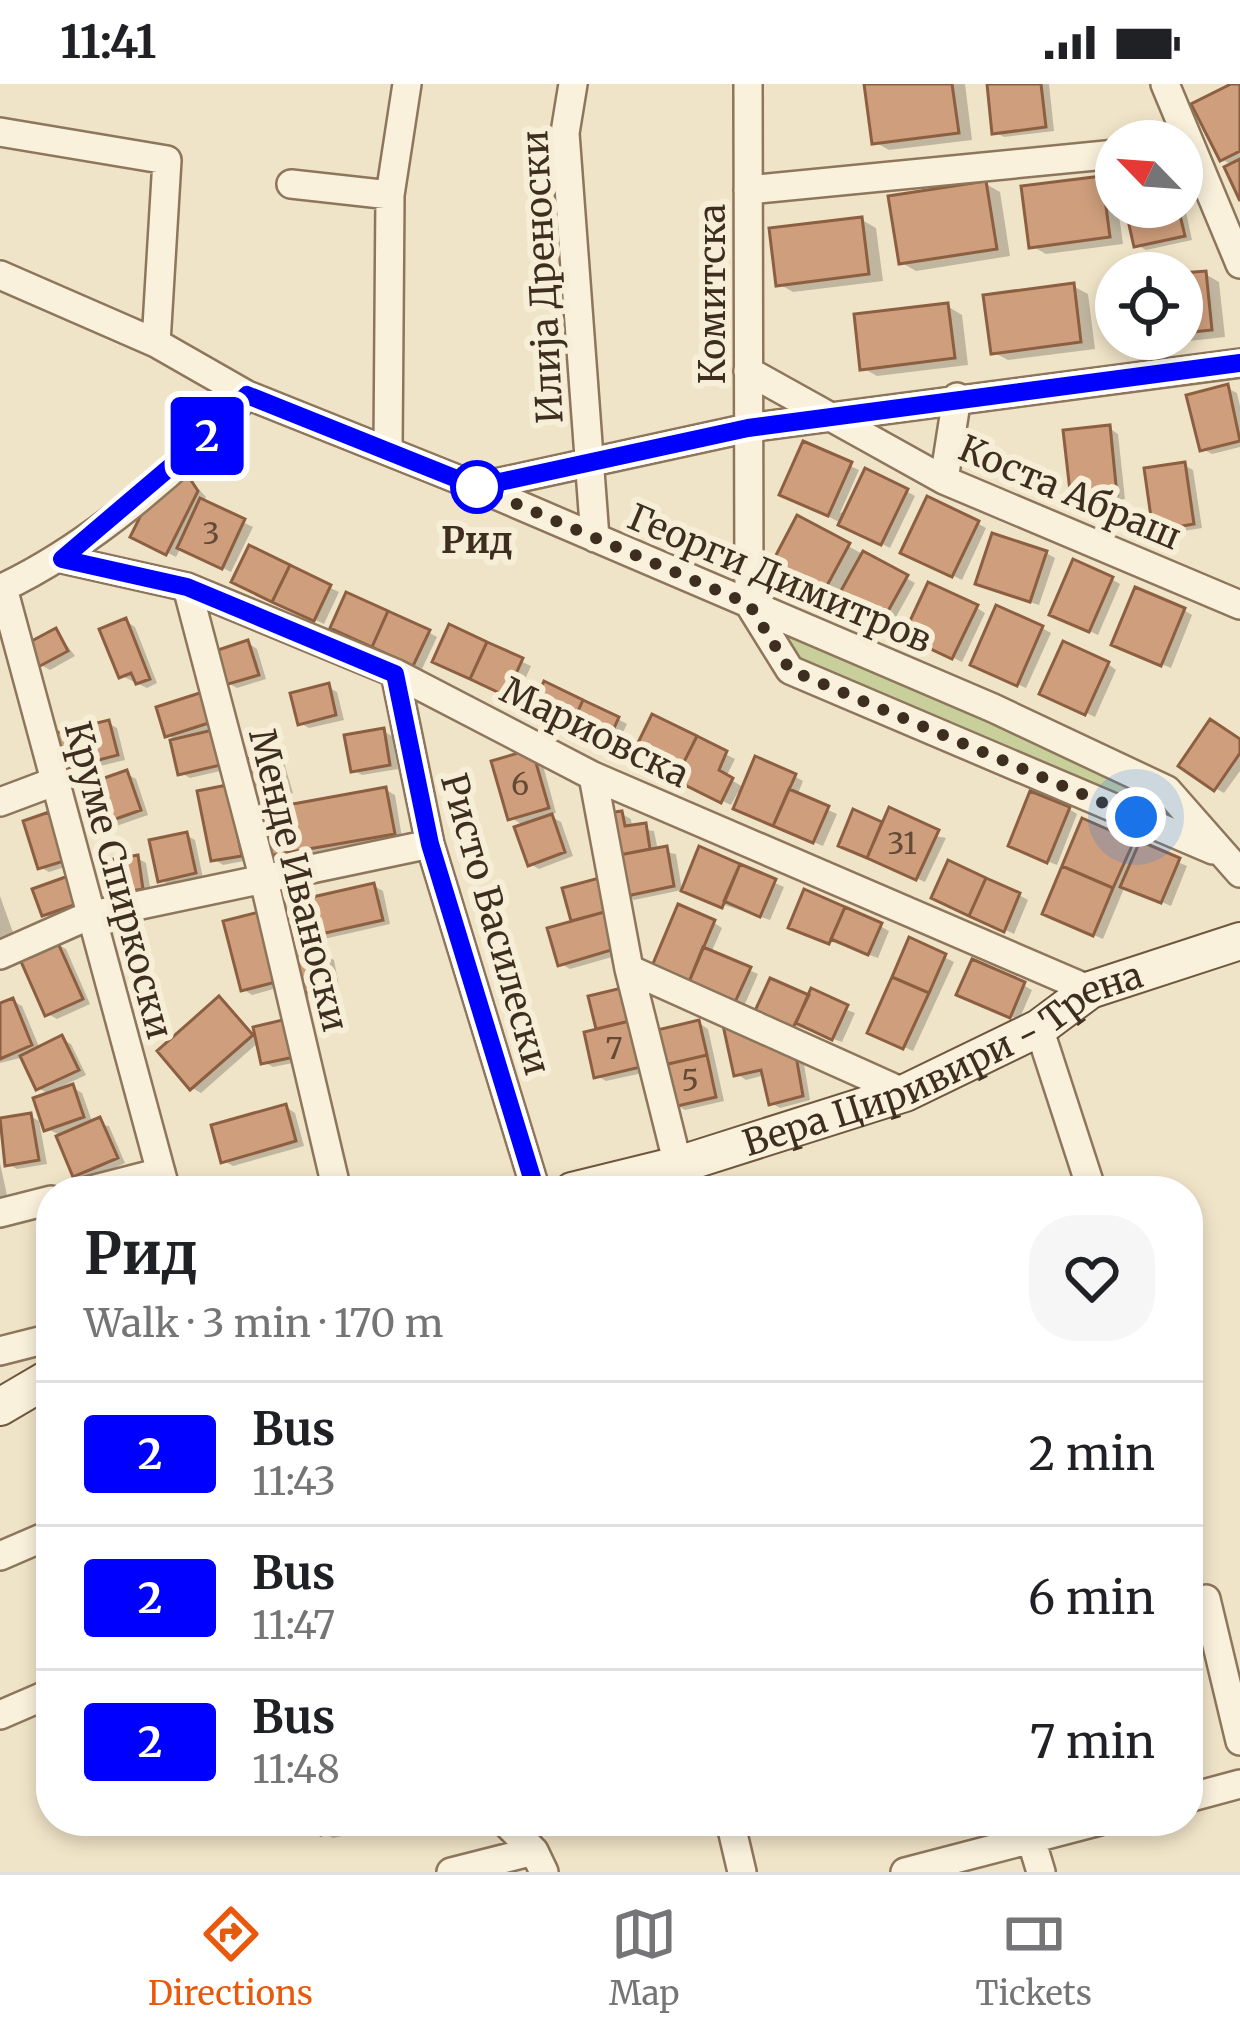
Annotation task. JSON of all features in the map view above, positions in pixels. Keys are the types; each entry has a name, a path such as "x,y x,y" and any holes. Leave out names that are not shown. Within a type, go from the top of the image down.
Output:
{"street":[{"path":"388,448 390,195 407,84"},
{"name":"Илија Дреноски","path":"573,84 565,133 595,538"},
{"name":"Комитска","path":"748,84 749,604"},
{"path":"1165,84 1177,120"},
{"path":"0,132 167,160 156,343"},
{"path":"748,190 1095,156"},
{"path":"291,184 390,195"},
{"path":"1203,184 1240,264"},
{"name":"Георги Димитров","path":"0,274 156,343 247,395 388,448 1167,790 1231,863"},
{"path":"477,487 748,428 1240,363"},
{"name":"Коста Абраш","path":"748,371 835,415 944,480 1240,605"},
{"path":"1,589 62,559 222,423 247,395"},
{"path":"944,480 957,397"},
{"name":"Мариовска","path":"62,559 187,587 395,674 593,776 1090,990"},
{"name":"Менде Иваноски","path":"187,587 263,876 333,1176"},
{"name":"Круме Спиркоски","path":"1,589 162,1176"},
{"path":"749,604 790,670 1231,863"},
{"name":"Ристо Василески","path":"395,674 430,844 531,1176"},
{"path":"593,776 629,969 678,1165"},
{"path":"0,802 56,781"},
{"path":"0,956 88,916 430,844"},
{"name":"Вера Циривири - Трена","path":"633,1176 905,1093 1039,1028 1090,990 1240,941"},
{"path":"629,969 905,1093"},
{"path":"1039,1028 1087,1176"},
{"path":"0,1213 36,1204"},
{"path":"0,1351 36,1342"},
{"path":"0,1407 36,1386"},
{"path":"0,1556 36,1540"},
{"path":"1203,1601 1240,1741"},
{"path":"0,1714 36,1700"},
{"path":"1203,1794 1240,1784"},
{"path":"517,1836 539,1862"},
{"path":"734,1836 742,1872"},
{"path":"905,1872 1042,1836"},
{"path":"1031,1839 1041,1872"},
{"path":"451,1872 539,1862"}],"green space":[{"path":"749,604 1167,790 1222,853 790,670"}],"building":[{"path":"864,84 952,84 959,133 872,144"},
{"path":"987,84 1041,84 1046,127 992,134"},
{"path":"1240,84 1240,151 1220,161 1191,104"},
{"path":"1240,159 1240,201 1224,167"},
{"path":"1095,177 1095,228 1109,228 1110,237 1029,248 1021,186"},
{"path":"986,181 997,249 899,264 888,196"},
{"path":"862,217 869,274 776,286 769,228"},
{"path":"1130,228 1183,228 1185,236 1134,247"},
{"path":"1203,271 1212,330 1203,331"},
{"path":"1074,283 1081,342 991,354 983,295"},
{"path":"948,303 955,358 860,370 854,314"},
{"path":"1228,384 1240,441 1200,451 1186,395"},
{"path":"1110,425 1117,495 1071,500 1063,430"},
{"path":"803,441 852,462 828,516 779,495"},
{"path":"1185,462 1194,524 1153,531 1144,468"},
{"path":"865,468 908,489 881,545 838,525"},
{"path":"185,471 198,491 166,555 130,537 152,493"},
{"path":"927,496 979,521 952,577 900,553"},
{"path":"200,498 245,519 222,569 177,548"},
{"path":"797,515 850,543 816,606 764,578"},
{"path":"992,533 1047,551 1030,602 975,584"},
{"path":"249,545 290,565 272,602 231,582"},
{"path":"863,551 908,575 877,631 832,607"},
{"path":"1073,559 1113,577 1089,632 1049,615"},
{"path":"290,565 331,585 314,621 272,602"},
{"path":"928,582 978,605 952,659 903,636"},
{"path":"1135,587 1185,608 1161,666 1111,645"},
{"path":"346,592 388,611 372,647 330,628"},
{"path":"996,605 1043,626 1017,686 970,665"},
{"path":"388,611 430,630 413,666 372,647"},
{"path":"126,618 150,679 136,684 131,673 119,678 99,629"},
{"path":"449,624 487,642 470,679 432,662"},
{"path":"56,628 68,651 38,667 26,644"},
{"path":"248,640 259,675 225,685 215,651"},
{"path":"1063,641 1109,662 1085,715 1039,694"},
{"path":"487,642 523,658 506,696 470,679"},
{"path":"544,681 583,700 569,731 529,713"},
{"path":"329,683 336,715 298,725 290,693"},
{"path":"206,691 215,721 165,737 156,707"},
{"path":"583,700 619,717 605,748 569,731"},
{"path":"652,714 697,736 675,780 630,759"},
{"path":"1210,719 1240,739 1240,753 1214,791 1178,766"},
{"path":"109,720 118,755 64,769 55,733"},
{"path":"384,728 390,765 351,772 344,735"},
{"path":"217,729 225,764 178,775 170,740"},
{"path":"697,736 727,751 719,770 733,778 721,803 675,780"},
{"path":"532,749 549,808 508,820 491,761"},
{"path":"274,751 285,788 248,800 237,762"},
{"path":"755,756 796,774 773,826 733,809"},
{"path":"127,770 141,810 93,827 79,787"},
{"path":"227,785 242,856 211,861 197,791"},
{"path":"386,787 395,834 268,856 260,810"},
{"path":"789,789 829,806 813,843 773,826"},
{"path":"1030,791 1070,807 1047,863 1008,846"},
{"path":"889,807 939,830 916,880 867,858"},
{"path":"853,809 882,822 867,858 838,846"},
{"path":"622,811 625,826 646,823 650,849 614,856 607,813"},
{"path":"49,812 64,861 38,869 23,821"},
{"path":"552,814 565,852 528,866 514,827"},
{"path":"1082,818 1134,841 1113,888 1062,866"},
{"path":"187,832 196,873 158,882 149,840"},
{"path":"1140,841 1180,858 1161,903 1120,887"},
{"path":"667,846 674,886 622,897 614,856"},
{"path":"699,846 740,864 722,908 681,891"},
{"path":"138,855 143,889 113,894 108,860"},
{"path":"948,860 986,878 969,916 931,898"},
{"path":"740,864 776,879 760,917 724,901"},
{"path":"1062,866 1113,888 1093,936 1042,914"},
{"path":"71,875 80,903 42,916 32,889"},
{"path":"599,878 608,911 571,921 562,888"},
{"path":"986,878 1020,893 1004,932 969,916"},
{"path":"374,883 383,920 312,936 304,899"},
{"path":"804,889 845,907 829,944 788,928"},
{"path":"678,904 715,920 689,982 652,966"},
{"path":"845,907 882,923 868,955 831,939"},
{"path":"608,911 618,948 558,966 547,928"},
{"path":"259,912 276,982 241,991 223,921"},
{"path":"909,937 946,954 929,993 892,977"},
{"path":"57,941 83,999 45,1016 19,957"},
{"path":"703,947 751,967 735,1002 689,982"},
{"path":"325,952 332,988 297,994 290,958"},
{"path":"972,959 1025,982 1010,1018 956,995"},
{"path":"892,977 929,993 903,1049 867,1033"},
{"path":"770,978 809,995 792,1030 754,1013"},
{"path":"626,987 634,1020 596,1029 588,996"},
{"path":"811,988 848,1005 832,1040 796,1023"},
{"path":"219,996 253,1035 190,1090 157,1051"},
{"path":"13,998 32,1045 0,1059 0,1003"},
{"path":"721,1016 795,1050 803,1096 769,1105 761,1070 734,1076"},
{"path":"291,1018 299,1056 261,1064 253,1027"},
{"path":"634,1020 645,1066 594,1078 584,1032"},
{"path":"699,1020 707,1055 664,1065 657,1030"},
{"path":"62,1035 79,1070 36,1090 20,1056"},
{"path":"707,1055 716,1097 673,1107 664,1065"},
{"path":"73,1084 84,1117 44,1131 33,1098"},
{"path":"286,1104 296,1141 221,1163 211,1125"},
{"path":"31,1113 39,1160 5,1166 0,1118"},
{"path":"100,1117 118,1158 73,1176 56,1136"}],"bus line":[{"name":"2","path":"531,1176 430,844 395,674 187,587 62,559 222,423 247,395 477,487 748,428 1240,363"}],"place":[{"name":"Рид","path":"477,487"}],"route":[{"path":"477,487 749,604 790,670 1136,817"}]}
